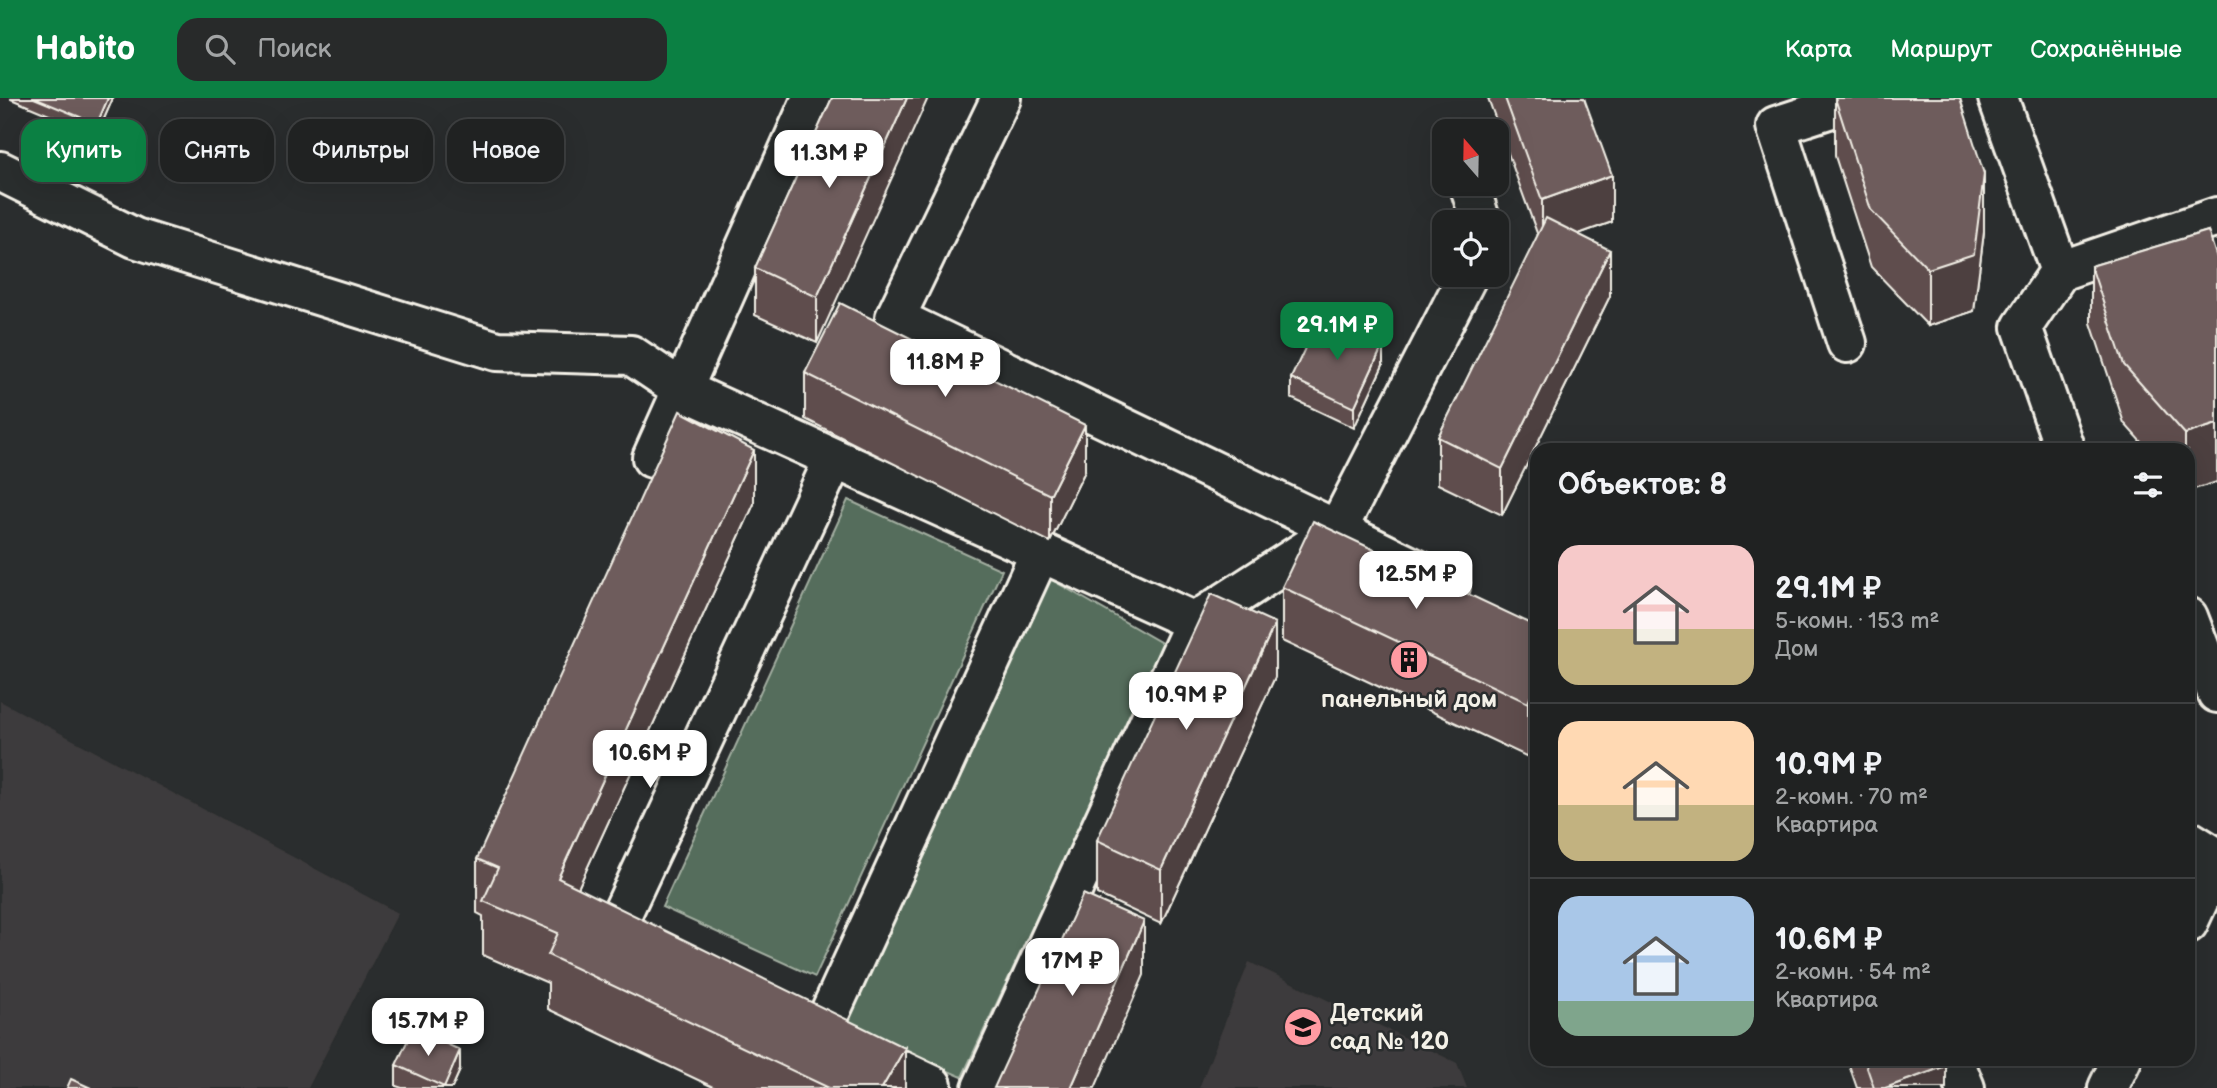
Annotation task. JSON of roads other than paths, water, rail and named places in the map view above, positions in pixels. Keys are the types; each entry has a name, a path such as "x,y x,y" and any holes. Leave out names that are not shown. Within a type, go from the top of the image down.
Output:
{"lane":[{"path":"652,458 812,98"},
{"path":"1001,98 895,318 1478,600"},
{"path":"1847,343 1776,126 1862,98"},
{"path":"1998,98 2060,271"},
{"path":"0,171 135,238 497,351 631,355 683,390 1195,622"},
{"path":"2063,443 2022,327 2060,271 2217,217"},
{"path":"982,1088 1195,622 1337,530 1462,287"},
{"path":"661,958 611,935 834,459"},
{"path":"821,1032 1041,551"},
{"path":"2195,635 2217,693"},
{"path":"2195,845 2217,860 2195,908"},
{"path":"760,1004 932,1084"},
{"path":"2108,1088 2119,1066"}],"place":[{"name":"панельный дом","path":"1409,660"},
{"name":"Детский сад № 120","path":"1303,1027"}]}
